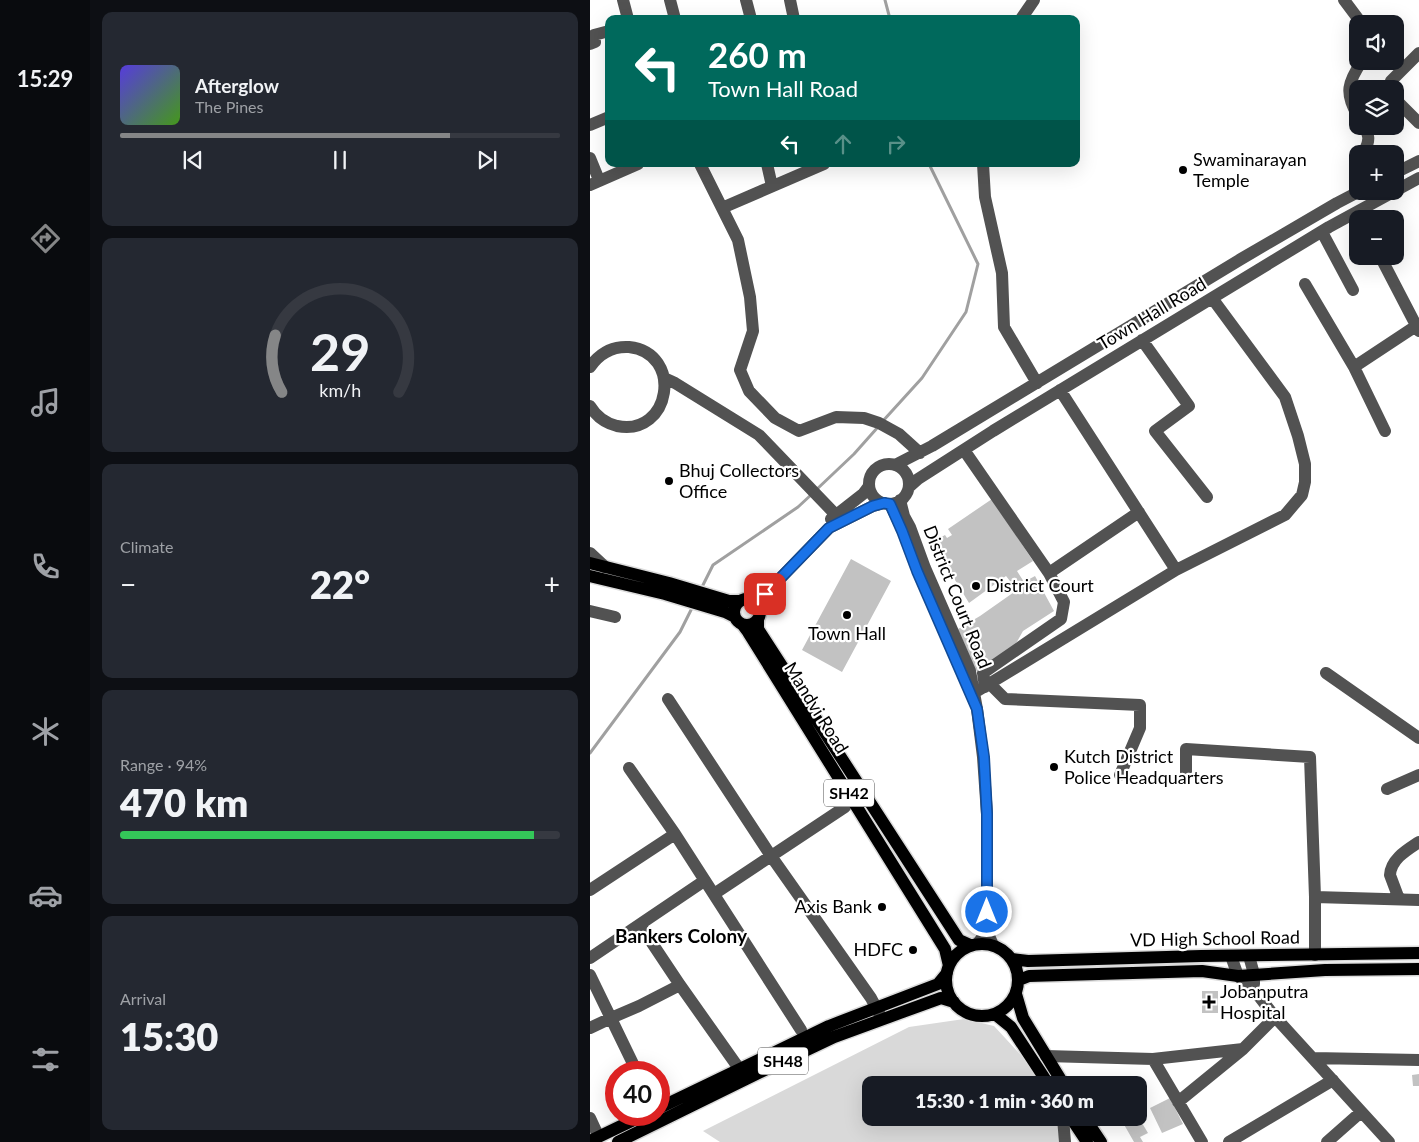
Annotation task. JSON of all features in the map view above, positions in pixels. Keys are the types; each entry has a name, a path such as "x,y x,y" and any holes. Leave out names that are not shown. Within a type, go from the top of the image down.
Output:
{"main road":[{"path":"590,563 742,610"},
{"path":"590,576 667,588"},
{"name":"Mandvi Road","path":"742,610 758,629 959,940 974,944"},
{"name":"Mandvi Road","path":"742,610 748,632 945,948 948,969"},
{"path":"974,944 993,945 1001,948 1012,959 1018,973 1019,980 1016,994 1007,1006 995,1014 980,1016 965,1012 954,1002 947,988 948,969 957,953 974,944"},
{"name":"VD High School Road","path":"1012,959 1419,953"},
{"name":"SH48","path":"618,1142 829,1026 938,984 948,969"},
{"name":"VD High School Road","path":"1019,980 1029,976 1202,971 1238,976 1325,970 1419,969"},
{"path":"1016,994 1023,1018 1058,1076"},
{"name":"SH48","path":"670,1103 882,1019 941,998 954,1002"},
{"path":"995,1014 1011,1027 1043,1076"},
{"path":"593,1136 617,1126"},
{"path":"1076,1126 1087,1142"},
{"path":"1090,1126 1100,1142"}],"street":[{"path":"623,0 627,15"},
{"path":"670,0 673,15"},
{"path":"746,0 750,15"},
{"path":"790,0 793,15"},
{"path":"1024,15 1034,0"},
{"path":"1344,0 1355,15"},
{"path":"590,44 595,42 594,35 605,32"},
{"path":"1392,80 1419,54"},
{"path":"1404,108 1419,123"},
{"path":"590,125 605,119"},
{"path":"590,158 595,182 631,167"},
{"path":"1404,168 1419,161"},
{"path":"702,167 738,240 750,297 753,331 740,370 749,391 775,418 799,431 836,417 864,418 900,434 920,453"},
{"path":"768,167 772,186"},
{"path":"722,208 811,167"},
{"path":"983,167 984,197 1002,273 1004,327 1037,383"},
{"name":"Town Hall Road","path":"1367,210 1419,178"},
{"path":"895,465 920,453 1241,259 1349,197"},
{"name":"Town Hall Road","path":"909,487 918,479 1142,340 1322,232 1349,220"},
{"path":"1322,232 1353,290"},
{"path":"1354,368 1418,327 1385,265"},
{"path":"1304,284 1354,368 1385,431"},
{"path":"983,688 1176,570 1285,515 1302,495 1305,482 1305,464 1285,397 1212,298"},
{"path":"1142,340 1189,406 1155,431 1208,497"},
{"path":"590,367 595,360 607,351 615,348 630,347 645,352 652,357 664,378 664,394 658,409 647,420 639,424 621,427 613,425 597,416 590,408"},
{"path":"664,378 759,435 836,515"},
{"path":"1060,390 1176,570"},
{"path":"964,450 1049,573 1064,602 1061,619 983,673 983,688"},
{"path":"742,610 765,594 829,528 873,506 891,503 907,492 909,487 908,476 905,472 895,465 884,464 870,475 869,486 878,501 891,503"},
{"path":"742,610 824,525 863,494 869,486"},
{"name":"District Court Road","path":"891,503 904,516 910,527 925,568 970,671 983,688 977,709"},
{"name":"District Court Road","path":"891,503 917,571 977,709 984,757 987,814 987,931"},
{"path":"1049,573 1139,512"},
{"path":"590,553 604,567"},
{"path":"590,611 616,617"},
{"path":"1326,674 1419,738"},
{"path":"983,688 1005,699 1140,706 1140,728 1120,776"},
{"path":"668,700 771,856 876,1007 882,1019"},
{"path":"1186,772 1186,750 1310,757 1315,955"},
{"path":"628,768 675,834 801,1030"},
{"path":"1387,790 1419,775"},
{"path":"714,894 845,807"},
{"path":"590,890 675,834"},
{"path":"1399,899 1390,871 1396,860 1419,842"},
{"path":"590,958 704,881"},
{"path":"1315,897 1419,900"},
{"path":"640,925 743,1073"},
{"path":"974,944 987,931 993,945"},
{"path":"1231,956 1238,976 1255,991 1276,1017 1389,1142"},
{"path":"1249,956 1254,974 1255,991"},
{"path":"592,982 632,1061"},
{"path":"590,1028 680,985"},
{"path":"1178,1102 1243,1049 1276,1017"},
{"path":"1046,1056 1153,1058 1243,1049"},
{"path":"1153,1058 1202,1142"},
{"path":"1313,1058 1419,1060"},
{"path":"1228,1142 1333,1080"},
{"path":"1327,1142 1362,1112"},
{"path":"590,1118 593,1136"},
{"path":"1064,1126 1065,1142"}],"shaded area":[{"path":"964,1019 994,1026 1030,1065 1036,1076 862,1076 862,1126 1059,1126 1062,1142 720,1142 703,1131 909,1027"}],"building":[{"name":"District Court","path":"992,499 1033,561 1017,571 1024,582 1035,576 1054,611 1023,631 1014,647 976,671 958,629 1017,590 1006,576 969,603 932,542 945,535 947,538 952,535 948,529"},
{"name":"Town Hall","path":"851,559 891,581 842,672 802,650"},
{"path":"1202,991 1218,991 1218,1013 1202,1013"},
{"path":"1419,1074 1419,1086 1413,1086 1412,1075"},
{"path":"1170,1098 1183,1124 1162,1133 1150,1108"},
{"path":"1125,1126 1144,1126 1148,1133 1140,1137 1143,1142 1134,1142"}],"waterway":[{"path":"885,0 889,15"},
{"path":"882,422 922,378 966,312 978,264 930,167"},
{"path":"816,490 854,454 878,427"},
{"path":"701,589 713,565 798,507 812,494"},
{"path":"590,753 680,632 693,606"}],"place":[{"name":"Swaminarayan Temple","path":"1183,170"},
{"name":"Bhuj Collectors Office","path":"669,481"},
{"name":"District Court","path":"976,586"},
{"name":"Town Hall","path":"847,615"},
{"name":"Kutch District Police Headquarters","path":"1054,767"},
{"name":"Axis Bank","path":"882,907"},
{"name":"HDFC","path":"913,950"},
{"name":"Jobanputra Hospital","path":"1209,1002"}],"district":[{"name":"Bankers Colony","path":"681,936"}],"route":[{"path":"765,594 829,528 873,506 884,503 890,504 977,709 984,757 987,814 987,912"}]}
